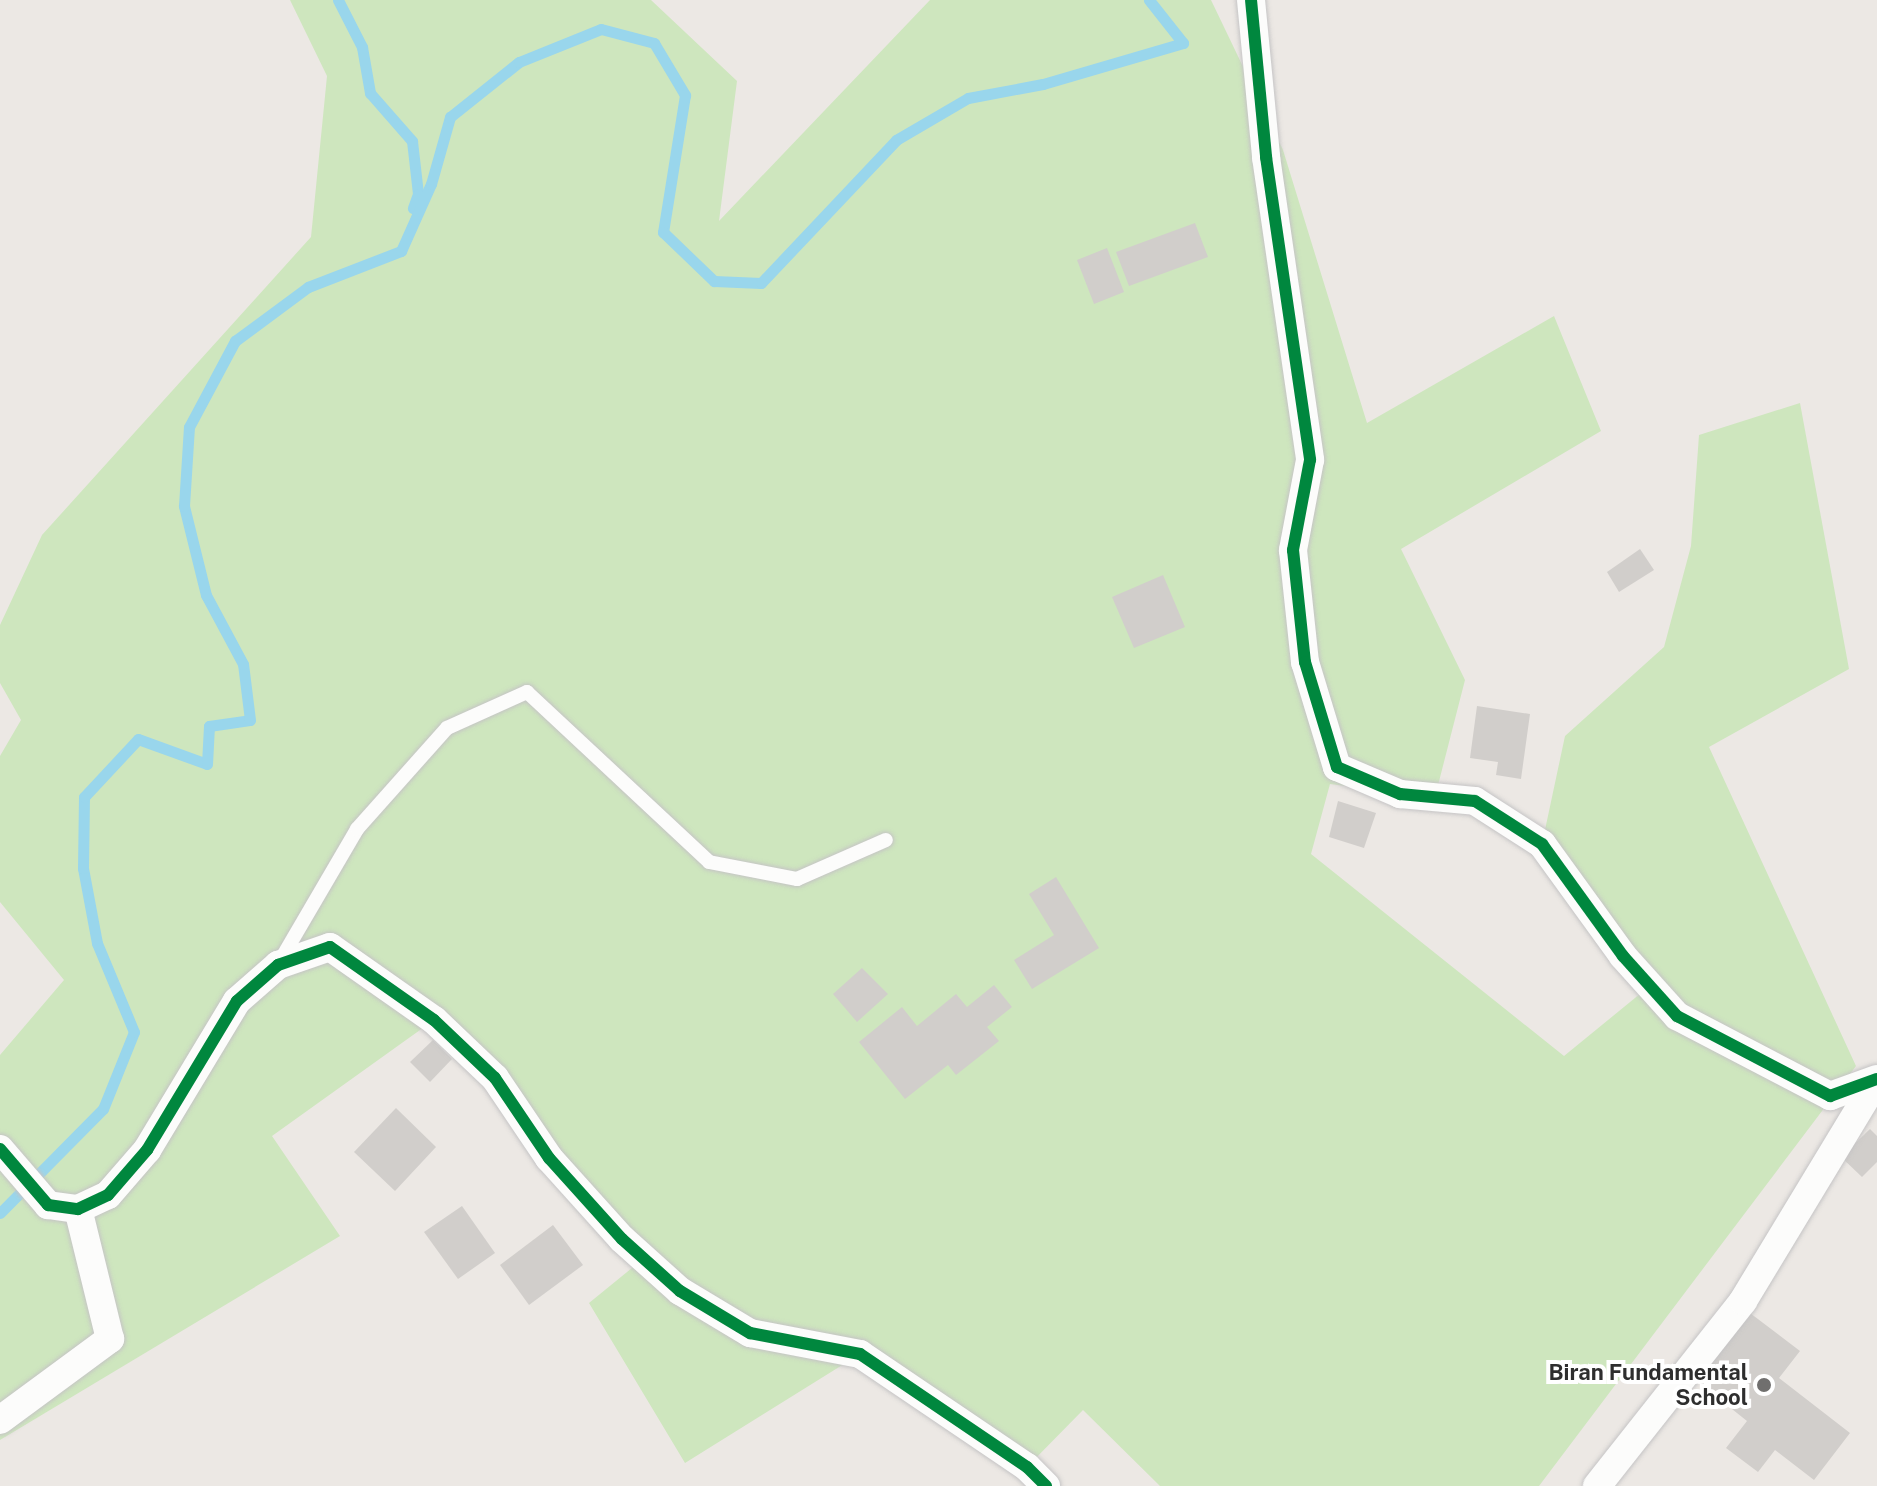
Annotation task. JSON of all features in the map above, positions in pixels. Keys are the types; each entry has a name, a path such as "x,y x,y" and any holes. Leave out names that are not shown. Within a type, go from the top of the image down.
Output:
{"street":[{"path":"1251,0 1266,157 1310,460 1293,550 1305,662 1337,767 1400,794 1475,801 1542,844 1623,956 1677,1016 1830,1096 1877,1080"},
{"path":"0,1149 48,1205 78,1209 108,1195 147,1150 237,1001 278,965 330,947 382,981 495,1078 549,1158 622,1239 680,1291 750,1333 860,1354 1027,1467 1046,1486"},
{"path":"1597,1486 1743,1301 1877,1080"},
{"path":"0,1420 110,1339 78,1209"}],"lane":[{"path":"278,965 357,829 447,728 527,692 709,862 797,879 886,840"}],"green space":[{"path":"290,0 651,0 737,81 719,221 930,0 1211,0 1283,150 1367,423 1554,316 1601,431 1401,549 1465,680 1435,797 1330,784 1311,854 1564,1056 1646,989 1542,844 1565,736 1664,647 1691,546 1699,435 1800,403 1849,669 1709,747 1856,1066 1539,1486 1160,1486 1083,1410 1027,1467 860,1354 685,1463 589,1303 643,1259 434,1020 272,1136 340,1236 0,1440 0,1055 64,980 0,902 0,756 21,720 0,683 0,625 42,535 311,237 327,76"}],"building":[{"path":"1195,223 1208,257 1129,286 1116,252"},
{"path":"1107,248 1124,292 1094,304 1077,260"},
{"path":"1640,549 1654,570 1619,592 1607,572"},
{"path":"1163,575 1185,627 1134,648 1112,597"},
{"path":"1477,706 1530,714 1521,779 1496,775 1498,762 1470,758"},
{"path":"1338,801 1376,813 1364,848 1329,837"},
{"path":"1056,877 1099,948 1032,989 1014,960 1054,935 1029,894"},
{"path":"862,968 888,994 857,1022 833,994"},
{"path":"994,985 1012,1007 987,1027 999,1041 956,1075 948,1065 905,1099 859,1042 902,1007 917,1026 956,994 967,1007"},
{"path":"433,1040 452,1059 430,1082 410,1062"},
{"path":"396,1108 436,1147 395,1191 354,1152"},
{"path":"1870,1129 1877,1136 1877,1162 1862,1177 1841,1157"},
{"path":"462,1206 495,1253 458,1279 424,1232"},
{"path":"553,1225 583,1265 529,1305 500,1265"},
{"path":"1746,1310 1800,1351 1779,1378 1850,1433 1814,1480 1775,1450 1758,1472 1726,1448 1747,1421 1693,1378"}],"waterway":[{"path":"338,0 362,47 370,93 412,141 418,194 413,208"},
{"path":"0,1213 103,1109 134,1032 97,943 83,868 84,797 138,739 207,764 209,726 250,720 243,664 206,595 184,506 189,427 235,341 308,287 401,251 431,184 450,117 519,62 601,29 654,43 685,95 663,232 714,281 761,283 896,140 968,98 1043,84 1183,43 1149,0"}],"cycle path":[{"path":"1251,0 1266,157 1310,460 1293,550 1305,662 1337,767 1400,794 1475,801 1542,844 1623,956 1677,1016 1830,1096 1877,1079"},
{"path":"0,1149 48,1205 78,1209 108,1195 147,1150 237,1001 278,965 330,947 434,1020 495,1078 549,1158 622,1239 680,1291 750,1333 860,1354 1027,1467 1046,1486"}],"place":[{"name":"Biran Fundamental School","path":"1764,1385"}]}
